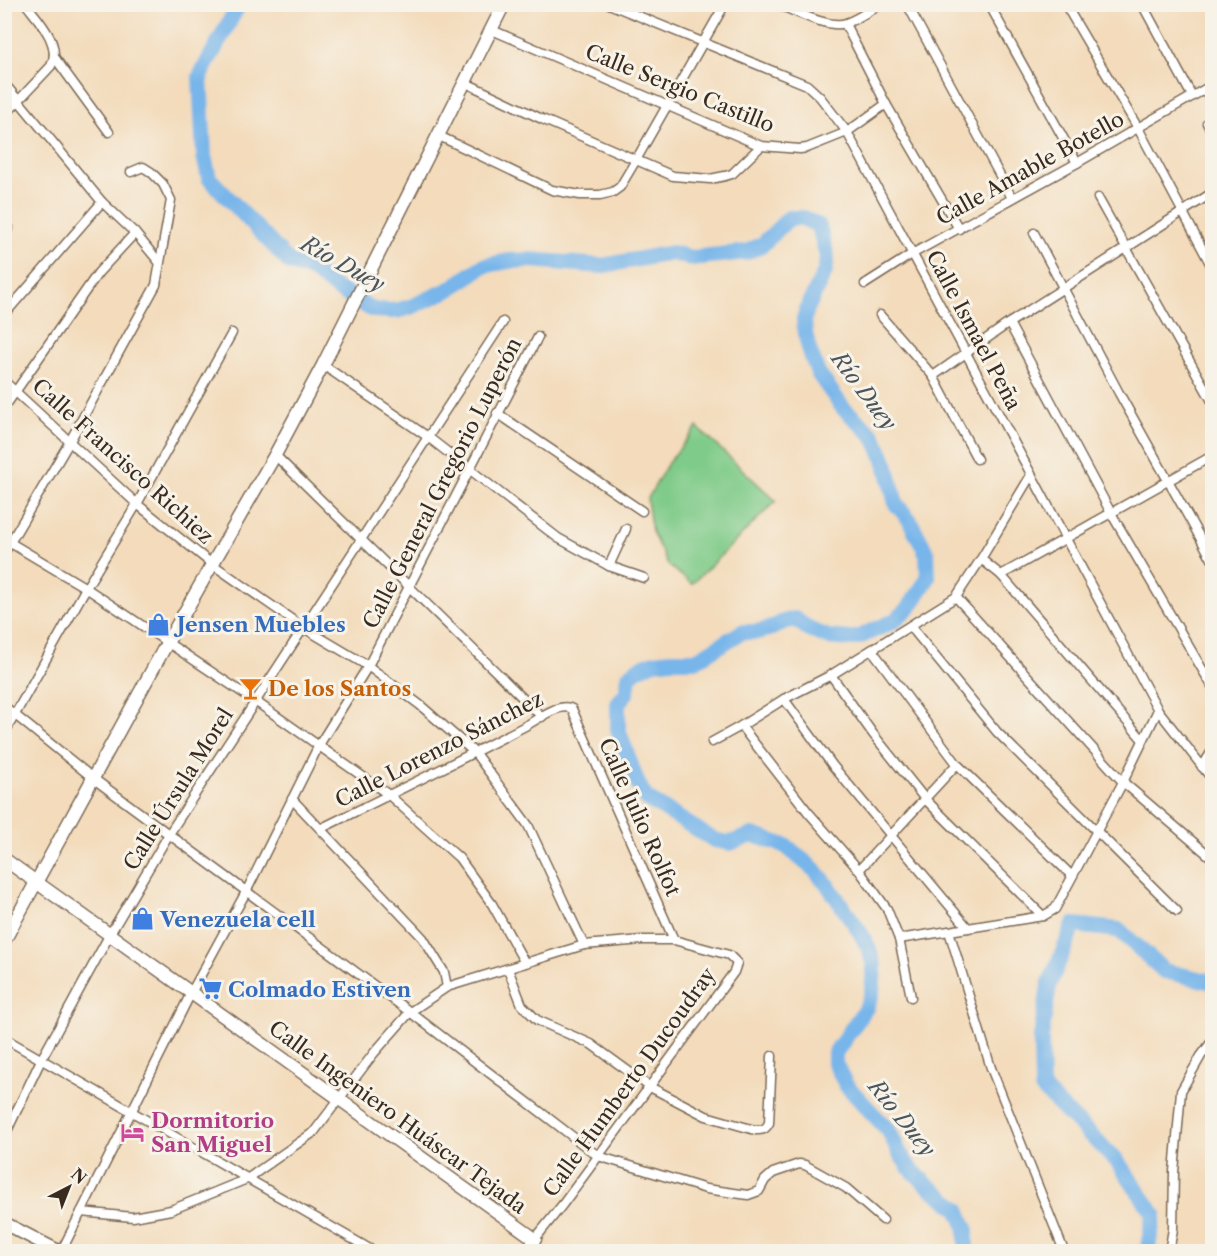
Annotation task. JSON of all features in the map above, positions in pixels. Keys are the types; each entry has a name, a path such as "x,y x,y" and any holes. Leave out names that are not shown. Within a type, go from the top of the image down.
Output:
{"street":[{"path":"26,4 50,38 55,54 109,132"},
{"path":"4,941 323,365 504,4"},
{"name":"Calle Ismael Peña","path":"609,4 622,7 702,44 807,85 820,97 847,132 1158,710 1212,779"},
{"path":"437,135 535,183 564,194 600,195 614,192 636,160 725,4"},
{"path":"777,4 812,18 829,23 845,24 880,4"},
{"path":"907,4 1012,198"},
{"path":"989,4 1077,163"},
{"path":"1065,4 1138,128 1212,267"},
{"path":"1142,4 1192,96"},
{"path":"845,24 886,104 959,229"},
{"name":"Calle Sergio Castillo","path":"492,30 761,146 800,149 847,132 886,104"},
{"path":"4,116 51,66 55,54"},
{"path":"4,83 102,202 135,233 159,262"},
{"path":"466,83 673,176 710,179 732,174 761,146"},
{"name":"Calle Amable Botello","path":"865,284 912,254 1212,85"},
{"path":"1207,123 1212,132"},
{"path":"4,553 7,541 70,441 156,285 171,200 163,184 151,172 143,167 131,172"},
{"path":"933,376 1009,323 1212,193"},
{"path":"1098,198 1212,401"},
{"path":"4,315 102,202"},
{"path":"4,408 98,273 135,233"},
{"path":"1034,233 1119,393 1212,559"},
{"path":"880,315 933,376 977,459"},
{"name":"Calle Úrsula Morel","path":"4,1137 42,1060 110,934 169,834 503,322"},
{"path":"1009,323 1111,513 1212,686"},
{"path":"4,734 86,588 137,504 232,333"},
{"name":"Calle General Gregorio Luperón","path":"61,1251 319,745 368,666 538,337"},
{"path":"323,365 428,437 558,538 609,566 644,578"},
{"name":"Calle Francisco Richiez","path":"4,381 137,504 212,564 304,628 368,666 420,705 475,753 528,825 584,945"},
{"path":"497,413 642,511"},
{"path":"275,454 542,717"},
{"path":"1000,575 1212,456"},
{"path":"712,742 784,699 831,675 956,597 1031,476"},
{"path":"609,566 626,529"},
{"path":"7,541 86,588 255,701 389,795 459,858 492,904 525,963"},
{"path":"981,560 1000,575 1142,739"},
{"path":"956,597 1123,782 1212,858"},
{"path":"911,627 997,732 1177,911"},
{"path":"872,650 957,764 1072,876"},
{"path":"831,675 873,734 925,799 1043,916"},
{"path":"784,699 833,766 968,928"},
{"path":"4,706 94,779 411,1011 598,1156 706,1189 748,1195 759,1191 765,1180 773,1173 799,1164 805,1165 846,1188 883,1220"},
{"name":"Calle Lorenzo Sánchez","path":"322,828 565,706 573,709"},
{"name":"Calle Julio Rolfot","path":"573,709 674,940"},
{"path":"899,939 1043,916 1055,909 1123,782 1158,710"},
{"path":"741,726 808,812 859,870 887,909 899,939 911,997"},
{"path":"1202,767 1212,751"},
{"path":"859,870 957,764"},
{"path":"292,799 322,828 423,938 444,972 447,987"},
{"name":"Calle Ingeniero Huáscar Tejada","path":"4,859 340,1097 535,1239"},
{"path":"949,931 991,1068 1062,1246"},
{"path":"81,1212 133,1217 162,1212 247,1179 314,1132 374,1053 411,1011 447,987 584,945 674,940"},
{"name":"Calle Humberto Ducoudray","path":"528,1251 734,972 737,963 729,955 674,940"},
{"path":"508,969 522,1005 537,1020 591,1044 650,1087 706,1116 762,1130 769,1123 772,1056"},
{"path":"4,1038 375,1251"},
{"path":"1169,1251 1173,1229 1174,1172 1181,1091 1212,1041"},
{"path":"4,1223 61,1251"}],"green space":[{"path":"697,427 776,501 692,584 668,565 652,532 647,500 668,463"}],"waterway":[{"name":"Río Duey","path":"239,4 200,76 204,156 209,178 290,263 312,270 337,289 373,310 396,311 413,306 450,289 483,266 509,261 531,260 601,266 672,253 692,258 747,252 763,244 789,218 803,218 819,226 827,257 825,271 804,319 810,352 818,373 843,408 873,435 886,463 896,504 909,519 927,554 928,578 909,608 894,621 859,637 849,639 828,637 810,630 795,619 757,632 742,632 696,660 654,662 639,668 629,676 627,692 618,703 618,729 637,782 646,798 714,840 730,843 753,835 786,846 816,871 860,932 869,949 874,966 872,993 866,1008 835,1053 835,1063 846,1085 889,1131 908,1166 925,1183 958,1209 966,1228 966,1252"},
{"path":"1147,1252 1154,1214 1117,1161 1042,1088 1041,1038 1049,985 1074,925 1119,930 1164,971 1212,982"}],"place":[{"name":"Jensen Muebles","path":"159,624"},
{"name":"De los Santos","path":"250,688"},
{"name":"Venezuela cell","path":"142,919"},
{"name":"Colmado Estiven","path":"210,989"},
{"name":"Dormitorio San Miguel","path":"133,1132"}]}
